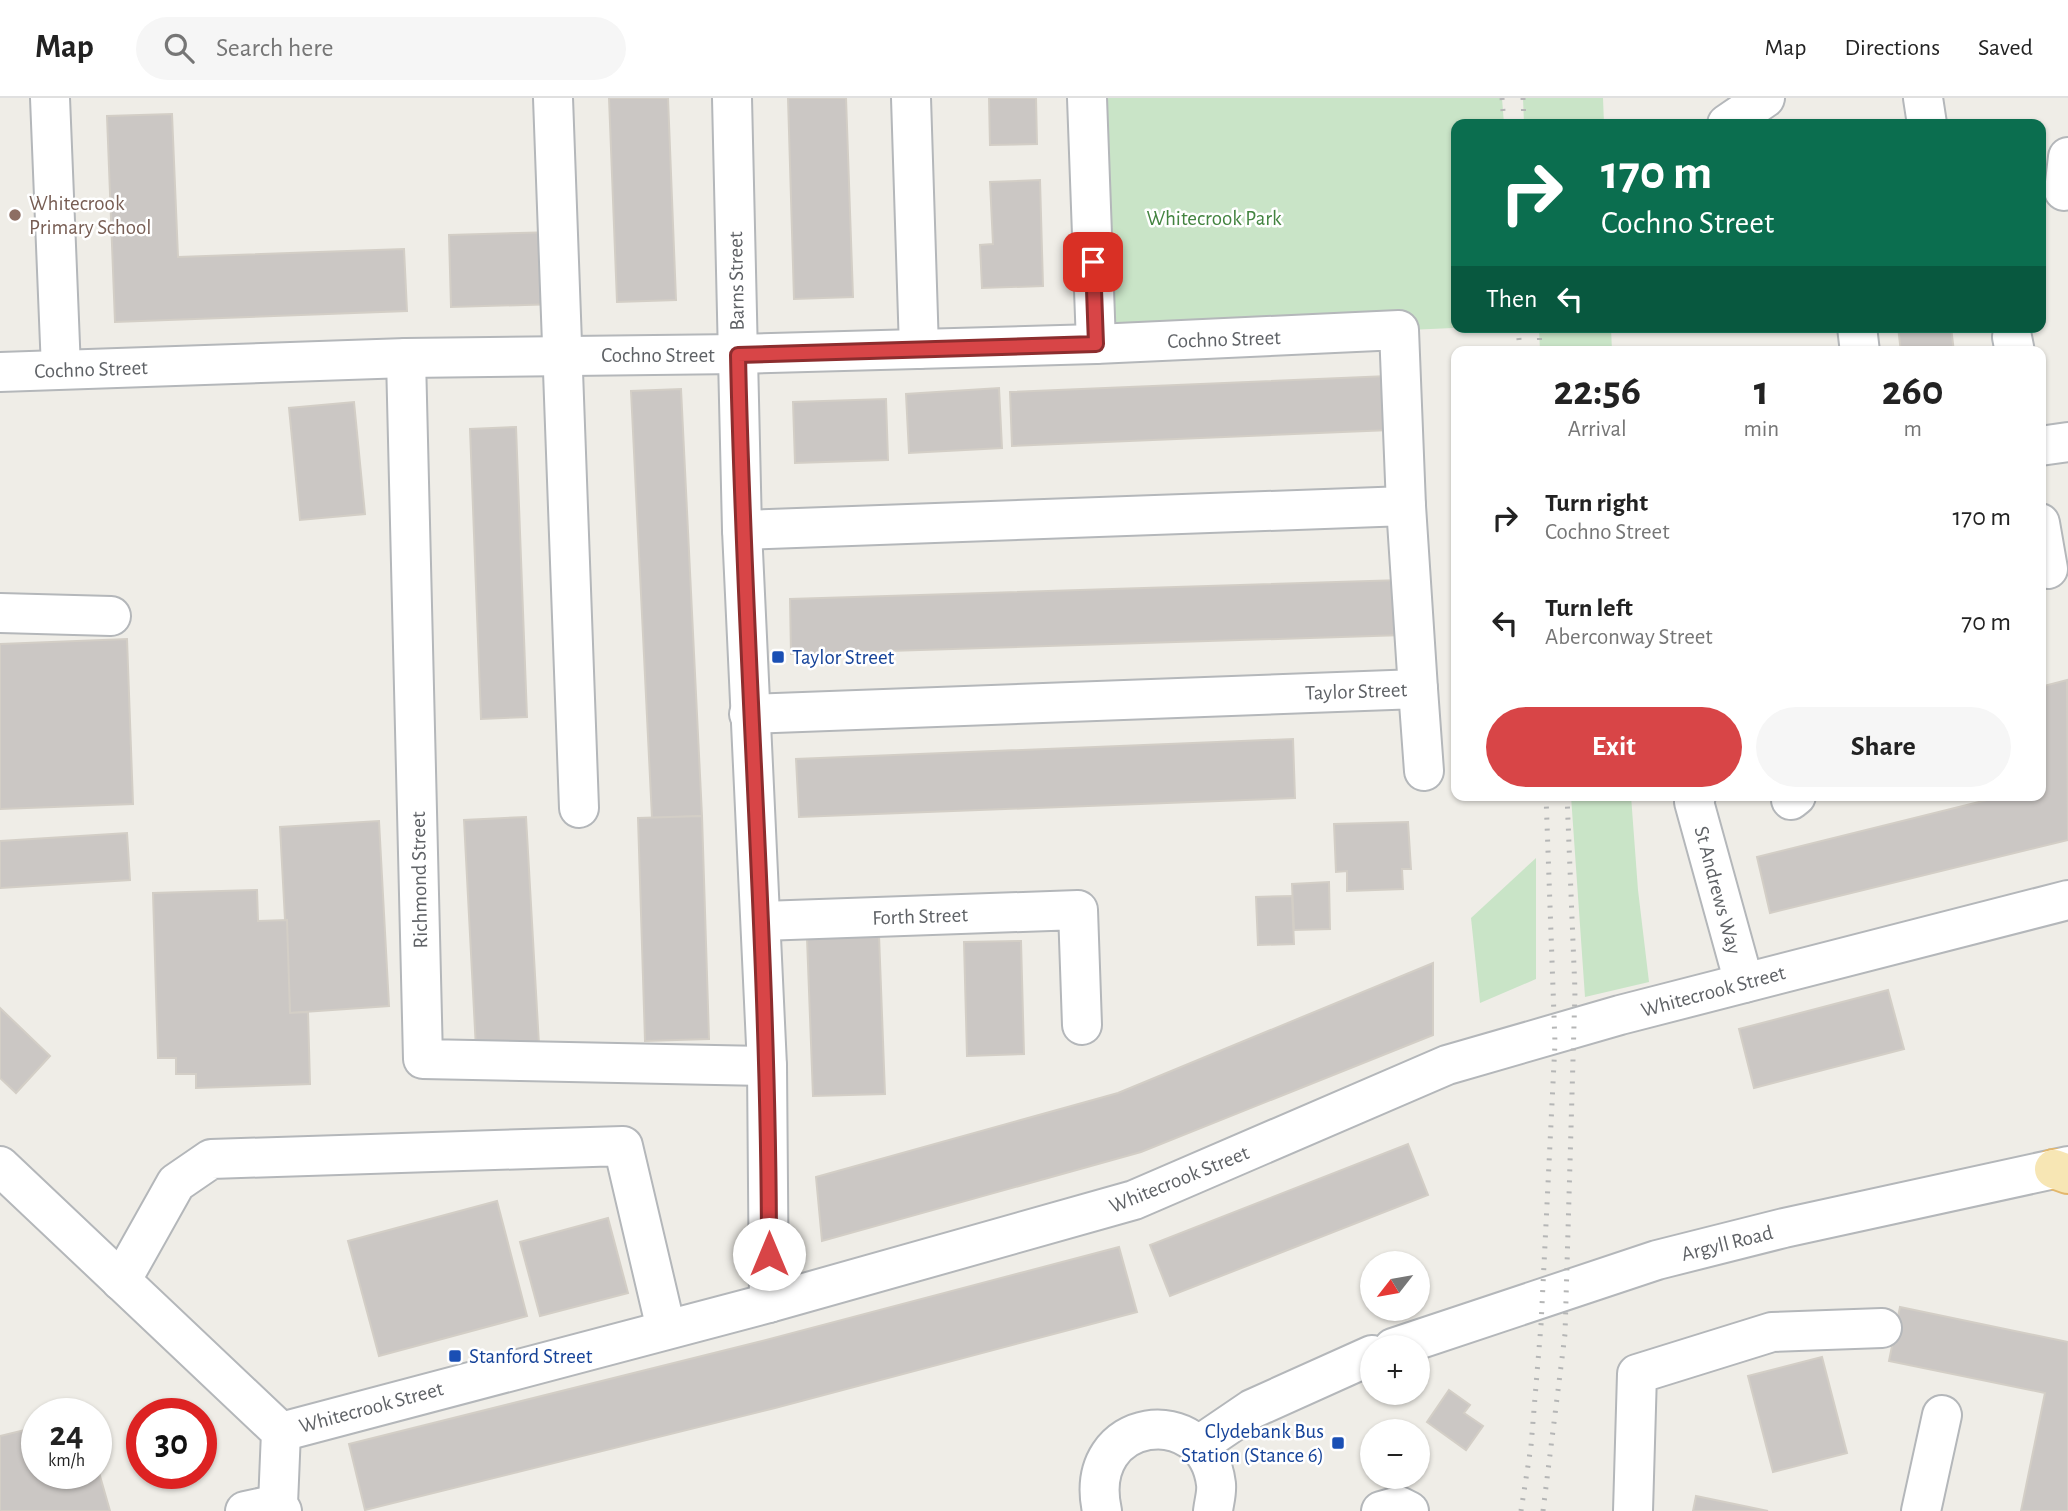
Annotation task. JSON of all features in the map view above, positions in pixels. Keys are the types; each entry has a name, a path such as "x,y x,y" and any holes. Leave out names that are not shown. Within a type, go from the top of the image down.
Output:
{"street":[{"path":"50,98 61,369"},
{"path":"553,98 579,808"},
{"name":"Barns Street","path":"732,98 742,530 768,1066 769,1303"},
{"path":"911,98 919,349"},
{"path":"1087,98 1096,344"},
{"path":"1734,119 1765,98"},
{"path":"1923,98 1926,119"},
{"name":"Cochno Street","path":"0,372 406,358 738,355 1096,344 1399,330 1406,506"},
{"name":"Richmond Street","path":"406,358 423,1059 768,1066"},
{"path":"2046,445 2068,442"},
{"path":"742,530 1406,506 1418,689"},
{"path":"2046,558 2048,569"},
{"path":"0,614 111,616"},
{"name":"Taylor Street","path":"749,714 1418,689 1424,771"},
{"name":"St Andrews Way","path":"1694,801 1744,983"},
{"name":"Whitecrook Street","path":"281,1432 769,1303 1134,1200 1447,1065 1744,983 2068,900"},
{"name":"Forth Street","path":"761,921 1078,910 1082,1025"},
{"path":"121,1281 176,1183 211,1159 623,1146 666,1329"},
{"path":"0,1166 281,1432 268,1509"},
{"name":"Argyll Road","path":"1430,1336 1657,1260 1784,1228 2063,1170"},
{"path":"1633,1511 1637,1374 1772,1332 1882,1328"},
{"path":"1199,1445 1252,1409 1360,1360"},
{"path":"1921,1511 1942,1415"},
{"path":"1102,1511 1098,1490 1101,1467 1114,1447 1132,1434 1155,1429 1179,1433 1199,1445 1212,1465 1217,1488 1213,1511"},
{"path":"1381,1511 1399,1506 1409,1511"}],"green space":[{"name":"Whitecrook Park","path":"1087,98 1502,98 1504,119 1451,119 1451,328 1096,344"},
{"path":"1523,98 1603,98 1604,119 1524,119"},
{"path":"1539,333 1611,333 1612,346 1540,346"},
{"path":"1571,801 1631,801 1649,982 1585,997"},
{"path":"1536,858 1536,979 1480,1003 1471,918"}],"building":[{"path":"609,98 668,98 676,300 617,302"},
{"path":"788,98 846,98 853,297 794,299"},
{"path":"989,98 1036,98 1037,144 990,145"},
{"path":"172,114 178,257 404,249 407,311 115,322 107,116"},
{"path":"1040,180 1043,286 982,288 980,245 993,244 990,182"},
{"path":"557,232 559,304 451,307 449,235"},
{"path":"1899,333 1952,333 1953,346 1900,346"},
{"path":"1388,376 1390,430 1012,446 1010,392"},
{"path":"999,388 1002,448 909,453 906,394"},
{"path":"681,389 702,816 652,818 631,391"},
{"path":"886,399 888,460 795,463 793,402"},
{"path":"354,402 365,514 300,520 289,408"},
{"path":"516,427 527,717 481,719 470,429"},
{"path":"1402,580 1404,635 791,654 790,599"},
{"path":"127,639 133,804 0,809 0,644"},
{"path":"2067,680 2068,840 1770,913 1757,857 1983,801 2046,801 2046,685"},
{"path":"1293,739 1295,798 799,817 796,759"},
{"path":"702,816 709,1039 645,1041 638,818"},
{"path":"526,817 539,1045 476,1049 464,820"},
{"path":"379,821 389,1006 290,1013 280,827"},
{"path":"1408,822 1411,869 1402,869 1403,889 1347,891 1347,871 1336,872 1334,824"},
{"path":"127,833 130,880 0,888 0,841"},
{"path":"1329,882 1330,929 1294,930 1292,884"},
{"path":"257,890 258,921 287,920 290,1013 308,1012 310,1084 196,1088 196,1074 176,1074 176,1058 158,1058 153,893"},
{"path":"1292,896 1294,944 1258,945 1256,897"},
{"path":"879,935 885,1094 813,1096 807,938"},
{"path":"1021,941 1024,1054 967,1056 964,942"},
{"path":"1433,963 1433,1035 1141,1152 822,1241 816,1177 1118,1093"},
{"path":"1888,990 1904,1049 1754,1088 1739,1029"},
{"path":"0,1008 50,1056 16,1093 0,1078"},
{"path":"1408,1144 1428,1195 1170,1296 1150,1245"},
{"path":"497,1201 527,1316 379,1356 348,1241"},
{"path":"608,1218 628,1293 540,1316 520,1242"},
{"path":"1119,1247 1137,1312 775,1408 365,1510 349,1444 758,1342"},
{"path":"1900,1307 2068,1342 2068,1511 2021,1511 2045,1393 1889,1361"},
{"path":"1822,1357 1847,1453 1773,1472 1748,1376"},
{"path":"1449,1390 1470,1405 1464,1413 1483,1426 1466,1450 1430,1424 1429,1419"},
{"path":"21,1431 21,1489 104,1489 110,1511 0,1511 0,1436"},
{"path":"1696,1496 1768,1511 1693,1511"}],"railway":[{"path":"1502,98 1504,119"},
{"path":"1523,98 1524,119"},
{"path":"1518,333 1520,346"},
{"path":"1539,333 1540,346"},
{"path":"1521,1511 1531,1446 1541,1325 1555,1043 1546,801"},
{"path":"1543,1511 1565,1334 1575,991 1567,801"}],"place":[{"name":"Whitecrook Primary School","path":"15,215"},
{"name":"Taylor Street","path":"778,657"},
{"name":"Stanford Street","path":"455,1356"},
{"name":"Clydebank Bus Station (Stance 6)","path":"1338,1443"}],"route":[{"path":"769,1254 768,1066 749,714 738,355 1096,344 1093,262"}]}
